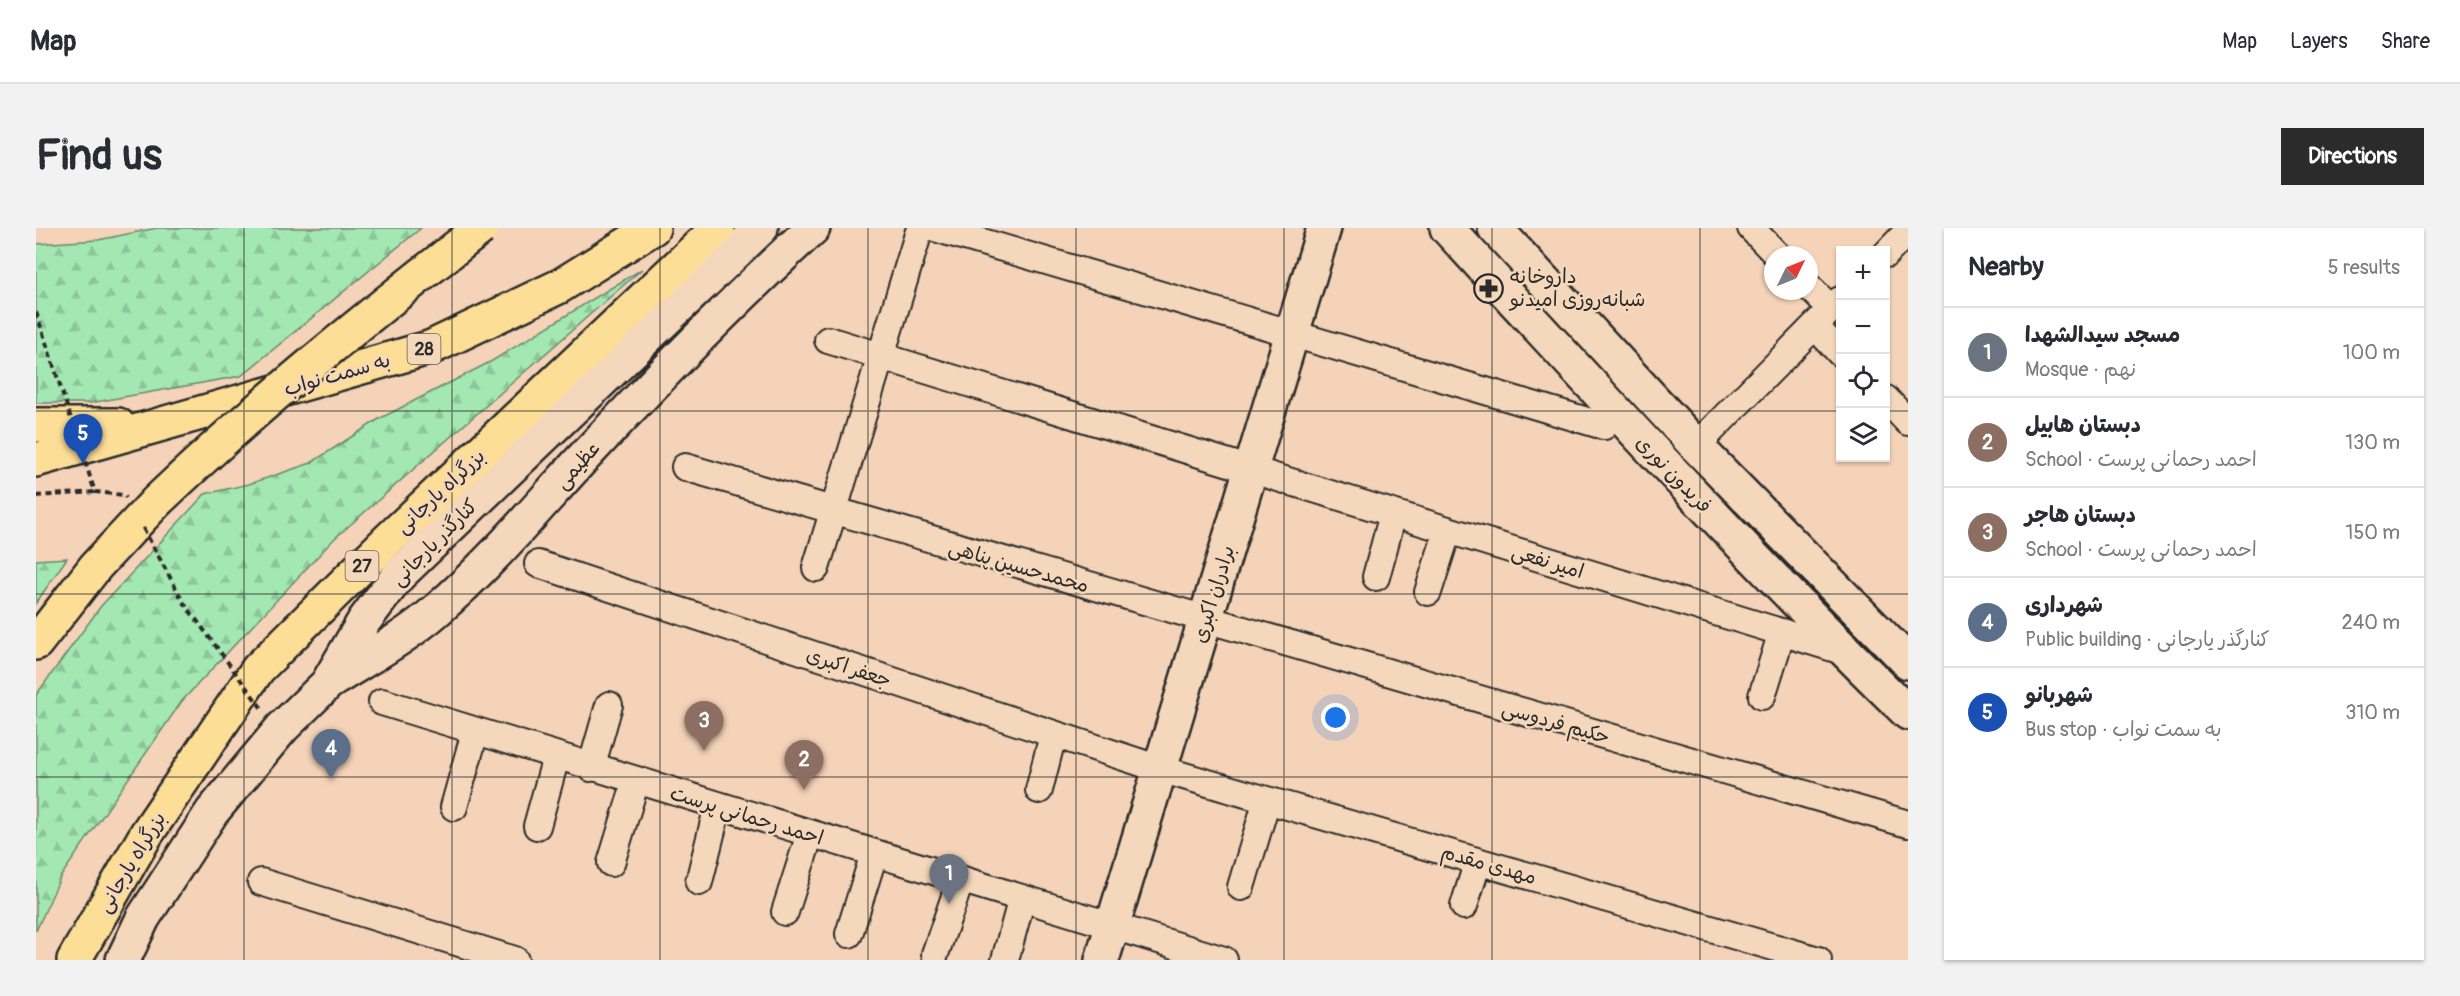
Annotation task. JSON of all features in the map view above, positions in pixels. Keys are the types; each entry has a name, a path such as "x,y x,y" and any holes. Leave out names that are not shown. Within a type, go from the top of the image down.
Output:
{"highway":[{"path":"36,643 96,566 157,501 242,421 348,331 480,228"},
{"name":"به سمت نواب","path":"36,460 432,347 560,286 652,228"},
{"name":"بزرگراه یارجانی","path":"74,960 147,833 258,669 389,538 718,228"},
{"name":"28","path":"36,425 147,426 176,420"}],"street":[{"name":"کنارگذر یارجانی","path":"123,960 143,918 212,812 282,728 327,684 383,593 761,228"},
{"name":"عظیمی","path":"327,684 435,612 506,546 580,461 663,374 813,228"},
{"path":"816,568 920,228"},
{"path":"935,228 1604,426"},
{"name":"برادران اکبری","path":"1102,960 1324,228"},
{"name":"فریدون نوری","path":"1447,228 1672,471 1908,713"},
{"name":"فریدون نوری","path":"1495,228 1696,446 1908,662"},
{"path":"1751,228 1768,246"},
{"path":"1890,250 1908,231"},
{"path":"1818,298 1829,312 1836,338"},
{"path":"1672,471 1829,312"},
{"name":"امیر نفعی","path":"828,340 1393,514 1448,530 1558,554 1846,652"},
{"path":"1890,403 1908,423"},
{"name":"محمدحسین پناهی","path":"685,467 1205,620"},
{"path":"1376,577 1393,514"},
{"path":"1428,592 1448,530"},
{"path":"417,558 410,576 410,587 414,599 421,604 428,606 439,601 465,584"},
{"name":"جعفر اکبری","path":"538,564 1160,769"},
{"name":"حکیم فردوسی","path":"1205,620 1908,824"},
{"path":"1762,696 1782,632"},
{"name":"احمد رحمانی پرست","path":"382,702 591,768 1224,960"},
{"path":"591,768 609,705"},
{"path":"453,807 475,732"},
{"path":"1039,790 1053,735"},
{"path":"537,826 556,757"},
{"name":"مهدی مقدم","path":"1160,769 1815,959"},
{"path":"611,863 636,781"},
{"path":"1241,887 1267,800"},
{"path":"699,882 718,806"},
{"path":"785,912 810,834"},
{"path":"849,934 874,854"},
{"path":"1464,906 1478,861"},
{"path":"935,954 961,879"},
{"path":"261,882 515,960"},
{"path":"1005,960 1022,898"}],"path":[{"path":"36,496 94,492"}],"green space":[{"path":"157,228 421,228 241,376 90,403 36,403 36,244 98,240"},
{"path":"642,269 334,539 182,701 61,876 36,931 36,695 101,606 205,494 249,484 311,463 379,419 492,361"},
{"path":"67,558 36,603 36,560"}],"place":[{"name":"داروخانه شبانه‌روزی امیدنو","path":"1489,288"},
{"name":"شهربانو","path":"83,464"},
{"name":"دبستان هاجر","path":"704,751"},
{"name":"شهرداری","path":"331,779"},
{"name":"دبستان هابیل","path":"804,790"},
{"name":"مسجد سیدالشهدا","path":"949,904"}]}
